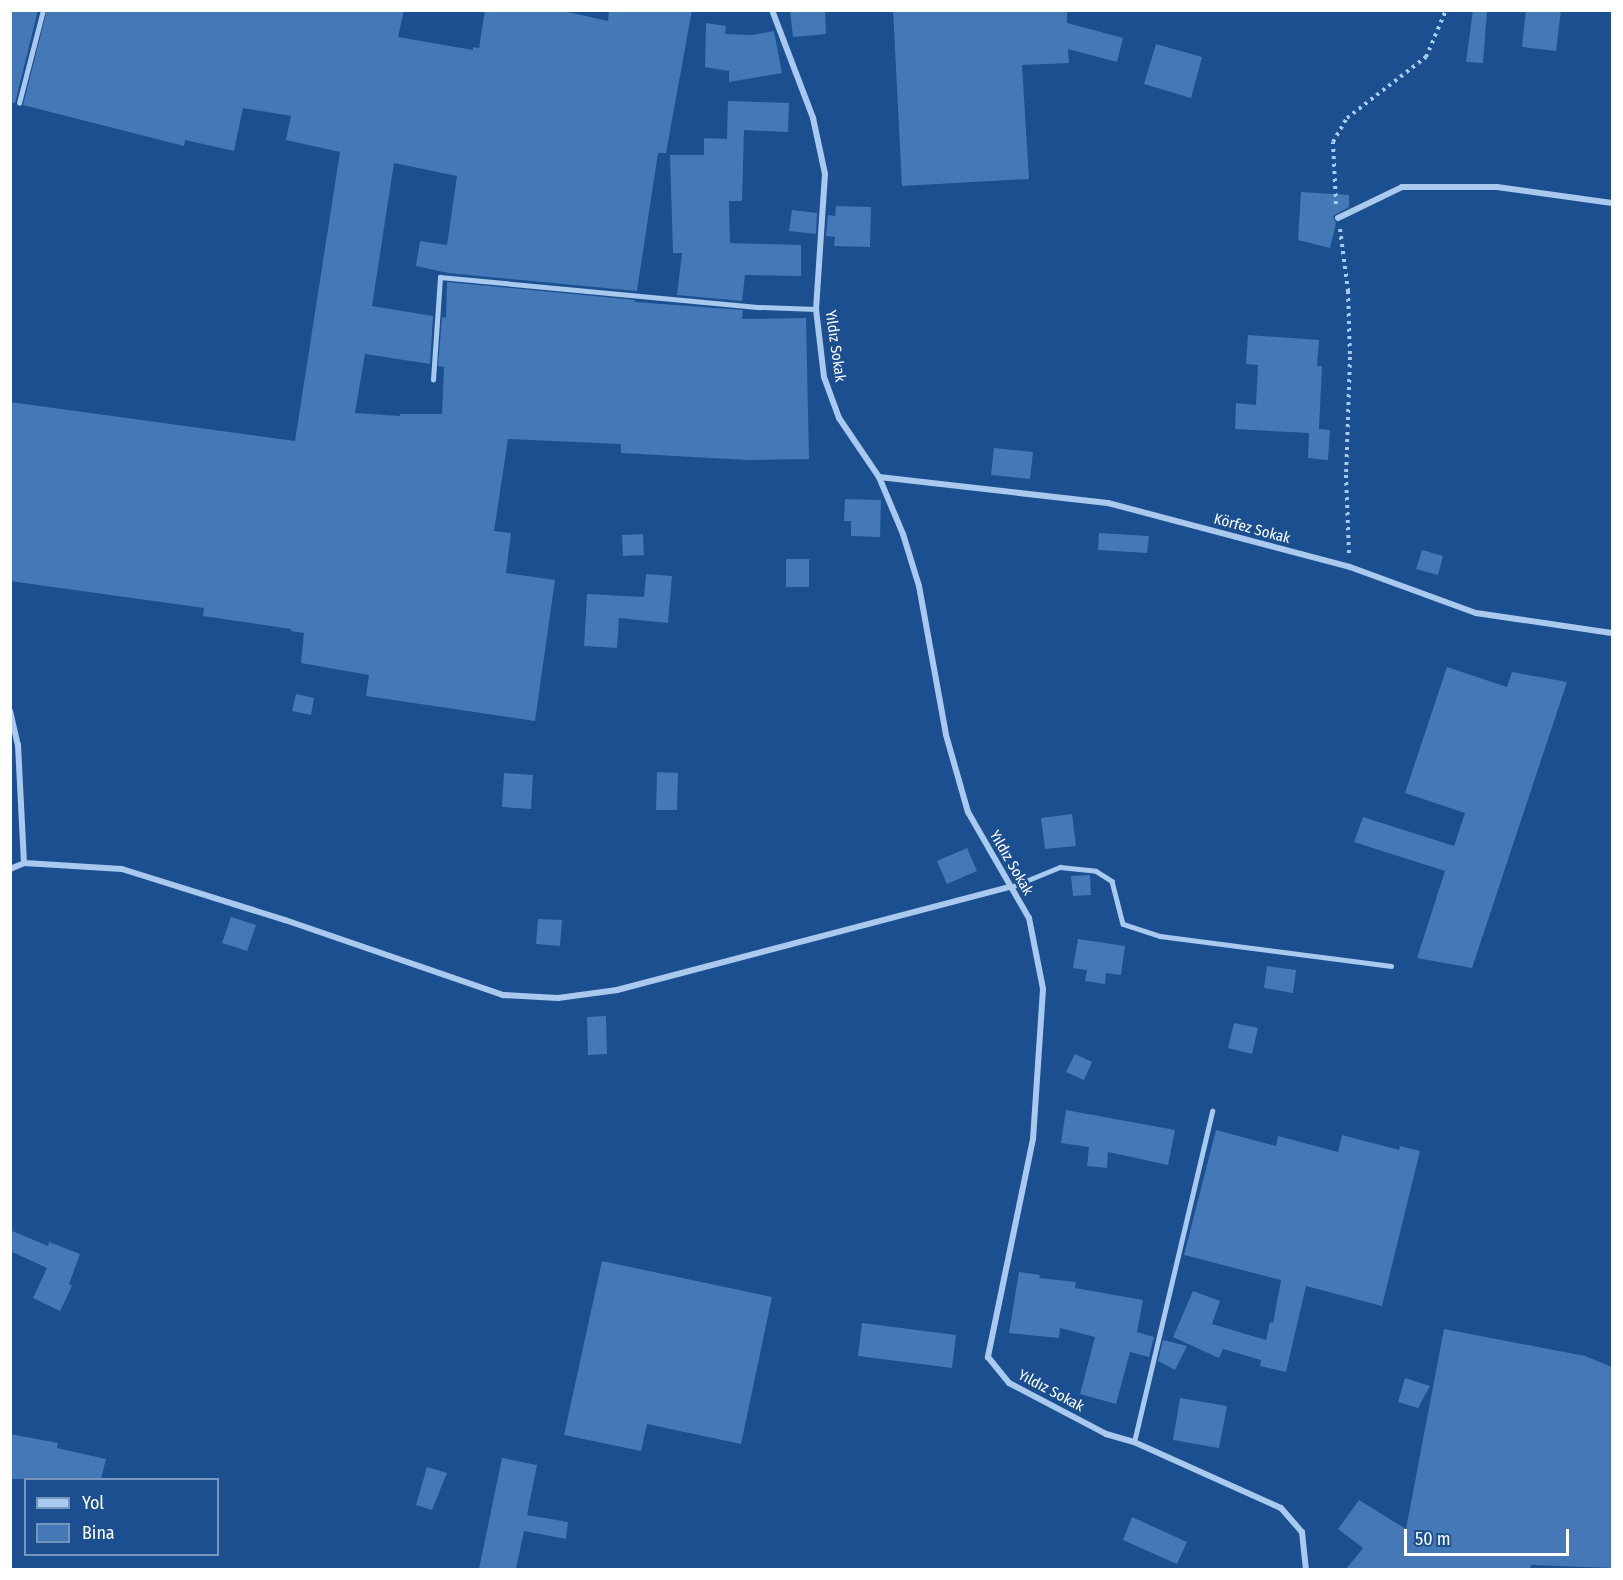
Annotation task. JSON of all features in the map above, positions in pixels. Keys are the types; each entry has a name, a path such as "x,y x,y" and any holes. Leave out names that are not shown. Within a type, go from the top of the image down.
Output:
{"street":[{"name":"Yıldız Sokak","path":"772,10 813,118 825,174 816,309 824,377 839,418 879,477 903,534 919,586 946,735 968,812 1029,918 1043,989 1033,1139 988,1357 1009,1383 1106,1434 1134,1442 1281,1508 1302,1532 1306,1569"},
{"path":"1338,218 1402,187 1497,187 1612,203"},
{"name":"Körfez Sokak","path":"879,477 1108,503 1350,567 1476,613 1612,633"},
{"path":"10,711 18,745 24,863"},
{"path":"10,869 24,863 122,870 285,920 503,995 558,998 616,990 1011,887"}],"lane":[{"path":"18,103 43,10"},
{"path":"433,380 440,277 760,307 816,309"},
{"path":"1011,887 1060,867 1096,871 1112,881 1123,924 1150,933 1391,966"},
{"path":"1134,1442 1212,1111"}],"path":[{"path":"1350,567 1346,475 1350,357 1349,313 1333,180 1333,142 1347,118 1426,57 1446,10"}],"building":[{"path":"10,10 38,10 15,103 10,102"},
{"path":"47,10 404,10 398,37 473,50 473,47 479,48 485,10 559,10 608,21 609,10 692,10 666,153 658,153 637,291 448,273 416,266 420,241 447,245 457,176 394,163 372,306 433,316 430,364 365,354 355,413 400,416 400,414 442,414 444,367 438,366 442,317 446,318 447,282 635,300 635,302 743,310 742,319 806,318 809,459 748,460 621,453 621,444 508,439 494,531 511,533 506,573 555,580 535,721 366,696 369,675 301,663 304,633 291,631 291,629 203,616 204,608 10,581 10,402 295,441 340,152 286,140 291,116 243,108 234,151 185,140 184,146 23,105"},
{"path":"790,10 825,10 826,34 793,37"},
{"path":"893,10 1067,10 1067,23 1123,38 1117,62 1068,49 1069,63 1022,65 1029,179 902,186"},
{"path":"1473,10 1487,11 1483,63 1466,62"},
{"path":"1526,10 1561,10 1556,51 1522,47"},
{"path":"706,23 726,26 725,34 752,35 774,31 782,73 729,82 729,71 705,67"},
{"path":"1156,44 1202,57 1191,98 1144,84"},
{"path":"728,101 789,103 788,132 744,130 742,201 729,201 730,243 801,245 801,276 745,275 742,301 677,295 682,253 673,253 670,155 704,155 704,138 727,139"},
{"path":"1301,192 1349,195 1349,207 1333,216 1336,223 1330,248 1298,240"},
{"path":"836,206 871,207 870,247 834,246 835,237 826,236 828,215 835,216"},
{"path":"792,210 817,213 816,234 789,231"},
{"path":"1248,335 1319,340 1317,366 1322,366 1319,429 1330,430 1328,460 1308,458 1309,433 1235,429 1236,403 1256,405 1258,365 1246,364"},
{"path":"994,448 1033,452 1030,479 991,475"},
{"path":"845,499 881,500 880,537 851,536 851,521 844,521"},
{"path":"1099,533 1149,536 1147,553 1098,550"},
{"path":"643,534 644,555 623,556 622,535"},
{"path":"1422,550 1443,556 1438,575 1416,569"},
{"path":"786,559 809,559 809,587 786,587"},
{"path":"646,574 672,576 668,623 619,618 617,648 584,646 587,594 644,597"},
{"path":"1447,667 1507,687 1512,672 1567,682 1472,968 1417,958 1445,871 1354,842 1363,817 1454,846 1465,813 1405,793"},
{"path":"296,694 314,698 311,715 292,711"},
{"path":"657,772 678,773 677,810 656,810"},
{"path":"504,773 533,775 531,809 502,807"},
{"path":"1072,814 1076,846 1045,849 1041,818"},
{"path":"967,848 977,871 947,884 937,861"},
{"path":"1090,875 1091,895 1073,896 1071,876"},
{"path":"231,917 256,925 247,951 222,943"},
{"path":"538,919 562,920 560,946 536,944"},
{"path":"1078,939 1125,946 1121,975 1106,973 1105,984 1085,981 1087,970 1073,968"},
{"path":"1267,966 1296,970 1293,993 1264,988"},
{"path":"606,1016 607,1054 588,1055 587,1017"},
{"path":"1234,1023 1258,1028 1252,1054 1228,1048"},
{"path":"1075,1054 1092,1062 1084,1080 1066,1072"},
{"path":"1066,1110 1175,1130 1168,1165 1108,1152 1107,1168 1087,1166 1089,1147 1061,1143"},
{"path":"1216,1130 1276,1146 1278,1136 1338,1152 1342,1135 1399,1150 1400,1146 1420,1151 1382,1306 1306,1286 1286,1372 1260,1366 1261,1360 1223,1349 1219,1358 1173,1337 1193,1291 1220,1301 1212,1324 1266,1340 1270,1322 1273,1323 1281,1280 1184,1255"},
{"path":"10,1230 48,1246 49,1242 80,1254 69,1284 72,1286 60,1311 33,1298 47,1268 10,1251"},
{"path":"602,1261 772,1297 741,1444 647,1424 641,1451 564,1435"},
{"path":"1019,1272 1040,1275 1039,1278 1076,1282 1075,1288 1143,1300 1137,1332 1154,1337 1149,1357 1130,1352 1116,1404 1080,1394 1095,1337 1060,1328 1059,1338 1009,1333"},
{"path":"862,1323 956,1335 952,1368 858,1356"},
{"path":"1444,1329 1585,1356 1612,1367 1612,1568 1531,1565 1530,1569 1346,1569 1363,1548 1338,1529 1359,1500 1406,1529"},
{"path":"1163,1340 1187,1346 1175,1370 1158,1361"},
{"path":"1405,1378 1430,1386 1418,1408 1398,1402"},
{"path":"1180,1398 1227,1406 1219,1448 1173,1440"},
{"path":"10,1434 58,1443 57,1448 106,1459 101,1478 10,1479"},
{"path":"502,1458 537,1465 527,1515 568,1522 566,1539 524,1531 516,1569 479,1569"},
{"path":"427,1467 447,1473 432,1510 416,1505"},
{"path":"1132,1517 1187,1542 1177,1564 1123,1540"}]}
